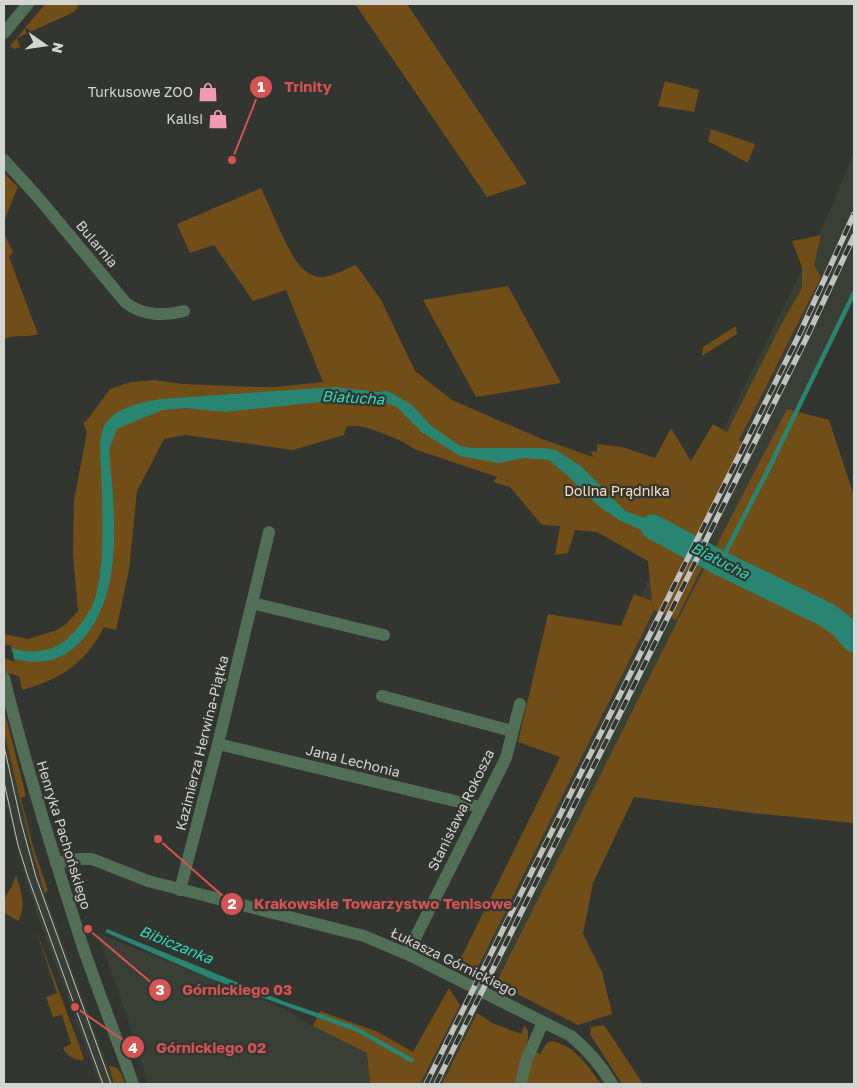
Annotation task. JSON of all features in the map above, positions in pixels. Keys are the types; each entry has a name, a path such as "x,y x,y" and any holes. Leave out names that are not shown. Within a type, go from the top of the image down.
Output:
{"street":[{"path":"4,33 28,4"},
{"name":"Bularnia","path":"4,160 36,195 126,303 138,310 152,314 184,311"},
{"name":"Kazimierza Herwina-Piątka","path":"180,890 218,744 269,532"},
{"path":"252,603 384,635"},
{"name":"Henryka Pachońskiego","path":"4,678 19,737 56,863 132,1084"},
{"path":"382,696 512,731"},
{"name":"Stanisława Rokosza","path":"407,954 506,758 520,704"},
{"name":"Jana Lechonia","path":"218,744 480,808"},
{"name":"Łukasza Górnickiego","path":"56,863 80,858 92,859 148,881 364,936 407,954 571,1036 587,1049 612,1084"},
{"path":"521,1084 526,1061 543,1022"}],"shaded area":[{"path":"854,152 854,289 807,387 507,978 463,954 802,270 832,206"},
{"path":"4,731 32,850 45,894 114,1084 99,1084 34,906 4,794"},
{"path":"97,933 285,1009 313,1026 367,1053 370,1084 148,1084 120,996"},
{"path":"460,1005 477,1013 442,1084 421,1084"}],"green space":[{"path":"45,4 75,4 79,6 74,12 17,38 20,47 14,49 10,46"},
{"path":"355,4 407,4 527,184 487,197"},
{"path":"665,81 699,90 694,112 658,106"},
{"path":"711,129 755,144 748,163 708,141"},
{"path":"4,173 18,187 4,221"},
{"name":"Dolina Prądnika","path":"261,188 289,248 303,269 314,276 324,277 356,265 381,300 415,371 452,400 542,439 593,457 591,451 597,452 597,444 622,447 655,458 671,428 691,461 713,424 727,432 782,323 802,288 802,267 792,241 821,235 814,265 821,277 739,440 747,446 701,538 712,547 676,620 654,610 477,969 460,960 560,757 518,742 548,614 621,626 634,594 652,601 648,561 597,532 575,530 568,553 555,555 560,526 542,525 510,487 493,482 497,477 414,449 402,441 371,429 347,426 344,435 293,450 185,435 164,439 137,491 129,570 116,630 104,627 89,651 80,660 60,675 36,686 22,690 19,676 4,672 4,634 28,639 57,630 66,624 78,611 73,555 74,500 87,432 84,422 110,389 131,382 154,380 183,384 256,387 277,387 323,382 286,290 253,301 214,245 190,253 177,224"},
{"path":"4,233 13,252 9,257 38,334 4,339"},
{"path":"508,286 561,383 476,397 423,300"},
{"path":"736,326 737,334 702,356 703,347"},
{"path":"787,409 829,420 854,496 854,823 752,813 634,797 593,883 583,934 602,972 612,1014 578,1025 496,983 685,606"},
{"path":"4,709 26,796 21,798 34,850 48,890 45,894 32,850 4,731"},
{"path":"16,875 23,904 18,921 4,913 4,899"},
{"path":"35,927 84,1060 77,1060 63,1048 71,1044 62,1015 53,1017 46,997 57,993"},
{"path":"449,988 460,1005 420,1084 370,1084 367,1053 313,1026 320,1011 378,1032 413,1052"},
{"path":"477,1013 492,1023 521,1034 524,1025 528,1031 528,1039 517,1084 442,1084"},
{"path":"604,1025 643,1084 622,1084 590,1034 591,1027"},
{"path":"552,1041 560,1043 574,1052 601,1084 525,1084 526,1076 536,1052 540,1054 547,1043"},
{"path":"109,1066 118,1069 122,1074 125,1084 114,1084"}],"water":[{"path":"334,387 378,392 388,391 412,405 429,424 460,446 556,450 581,466 625,511 653,521 683,538 679,551 667,541 619,520 600,507 549,460 525,458 499,463 460,456 423,433 397,407 383,402 339,400 225,412 186,408 163,410 117,429 110,447 114,516 111,574 101,610 92,627 71,650 63,656 54,659 35,662 4,656 4,646 21,651 37,651 53,648 61,644 78,628 91,608 96,595 101,560 101,439 103,428 116,413 130,406 160,399"},
{"path":"107,929 283,1001 355,1026 414,1059 412,1063 357,1032 209,978 105,932"}],"pier":[{"path":"4,644 11,646 15,662 4,658"}],"waterway":[{"path":"720,563 767,472 854,293"},
{"name":"Białucha","path":"653,527 720,563 827,615 842,626 854,640"}],"tram line":[{"path":"4,746 21,822 36,877 111,1084"},
{"path":"4,782 18,845 28,877 103,1084"}],"railway":[{"path":"426,1084 800,333 854,214"},
{"path":"436,1084 805,341 854,236"}],"place":[{"name":"Turkusowe ZOO","path":"208,92"},
{"name":"Kalisi","path":"218,119"},
{"name":"Trinity","path":"232,160"},
{"name":"Krakowskie Towarzystwo Tenisowe","path":"158,839"},
{"name":"Górnickiego 03","path":"88,929"},
{"name":"Górnickiego 02","path":"75,1007"}],"water label":[{"name":"Bibiczanka","path":"176,945"}]}
